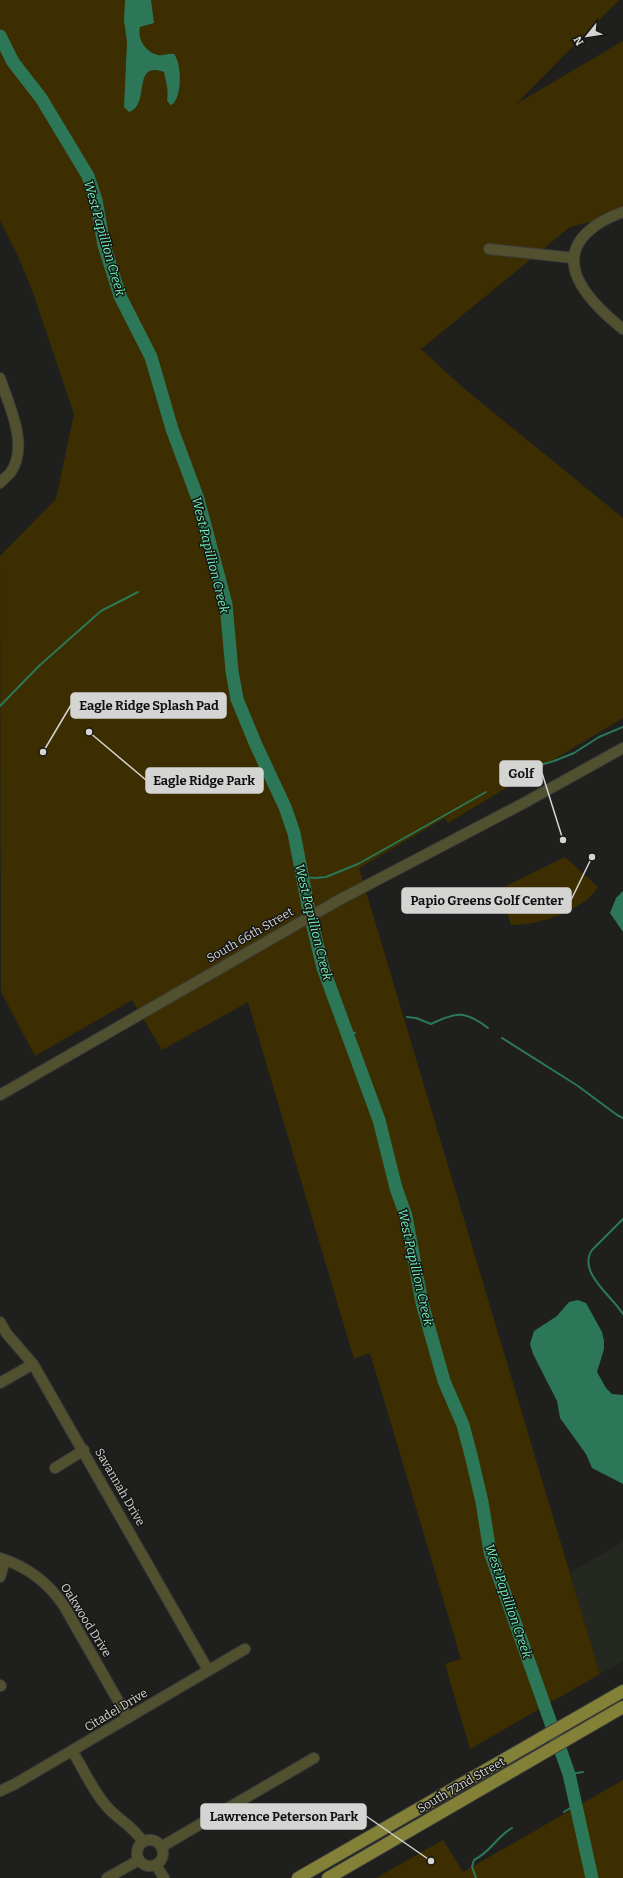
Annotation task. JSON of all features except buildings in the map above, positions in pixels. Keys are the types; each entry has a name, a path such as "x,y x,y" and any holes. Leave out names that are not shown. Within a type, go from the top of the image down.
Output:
{"main road":[{"name":"South 72nd Street","path":"298,1878 623,1691"},
{"name":"South 72nd Street","path":"328,1878 623,1707"}],"street":[{"path":"623,212 598,223 589,231 575,250 574,258 576,274 581,288 589,298 623,329"},
{"path":"489,249 574,258"},
{"path":"0,378 14,421 19,444 17,457 11,471 0,483"},
{"name":"South 66th Street","path":"0,1096 338,900 524,803 623,748"},
{"name":"Savannah Drive","path":"0,1322 7,1334 33,1364 84,1450 208,1670"},
{"path":"0,1383 33,1364"},
{"path":"55,1468 84,1450"},
{"path":"0,1577 3,1559"},
{"name":"Oakwood Drive","path":"3,1559 22,1566 53,1589 128,1718"},
{"name":"Citadel Drive","path":"0,1791 72,1751 245,1649"},
{"path":"72,1751 102,1801 109,1809 137,1832 143,1842"},
{"path":"161,1847 314,1758"},
{"path":"153,1841 161,1847 163,1856 156,1865 148,1866 139,1860 138,1849 143,1842 153,1841"},
{"path":"107,1878 139,1860"},
{"path":"156,1865 164,1878"}],"shaded area":[{"path":"0,0 619,0 516,104 623,41 623,214 570,227 421,349 461,386 623,518 623,718 448,823 445,818 359,868 600,1674 470,1749 445,1664 461,1659 370,1353 354,1359 248,1002 162,1050 132,1000 35,1056 1,992 0,556 56,499 74,414 32,290 17,254 0,221"},
{"path":"125,0 151,0 154,23 140,27 139,32 143,45 150,51 158,55 174,54 177,59 180,79 178,94 173,104 170,105 167,100 168,97 164,72 154,70 148,72 144,78 139,101 135,108 129,112 124,107 127,42 124,20"},
{"path":"565,857 598,887 592,895 582,903 559,915 533,923 511,925 501,893 506,886"},
{"path":"623,891 623,932 610,913 616,898"},
{"path":"578,1300 586,1303 602,1332 604,1349 597,1372 606,1388 612,1394 623,1395 623,1484 592,1468 586,1454 560,1418 557,1401 533,1354 530,1344 534,1331 557,1316 569,1302"},
{"path":"623,1542 623,1661 600,1674 570,1573"},
{"path":"623,1780 623,1878 376,1878 443,1840 463,1872"}],"waterway":[{"name":"West Papillion Creek","path":"0,36 13,62 41,98 88,176 96,200 104,245 120,296 151,357 172,429 198,499 226,604 232,671 237,699 256,745 285,807 294,833 308,906 323,968 379,1120 396,1188 406,1216 422,1303 444,1381 463,1425 471,1455 482,1502 490,1552 569,1774 592,1878"},
{"path":"0,706 40,665 101,611 138,592"},
{"path":"523,770 554,761 574,753 599,737 623,727"},
{"path":"302,877 326,877 358,864 486,792"},
{"path":"407,1017 416,1018 431,1024 447,1017 460,1015 473,1018 488,1028"},
{"name":"West Papillion Creek","path":"347,1032 355,1033"},
{"path":"502,1038 578,1086 623,1118"},
{"path":"623,1219 592,1250 589,1258 589,1267 592,1275 623,1314"},
{"path":"569,1774 583,1772"},
{"path":"564,1812 575,1805"},
{"path":"476,1878 472,1867 474,1860 512,1828"}],"place":[{"name":"Eagle Ridge Park","path":"89,732"},
{"name":"Eagle Ridge Splash Pad","path":"43,752"},
{"name":"Golf","path":"563,840"},
{"name":"Papio Greens Golf Center","path":"592,857"},
{"name":"Lawrence Peterson Park","path":"431,1861"}]}
